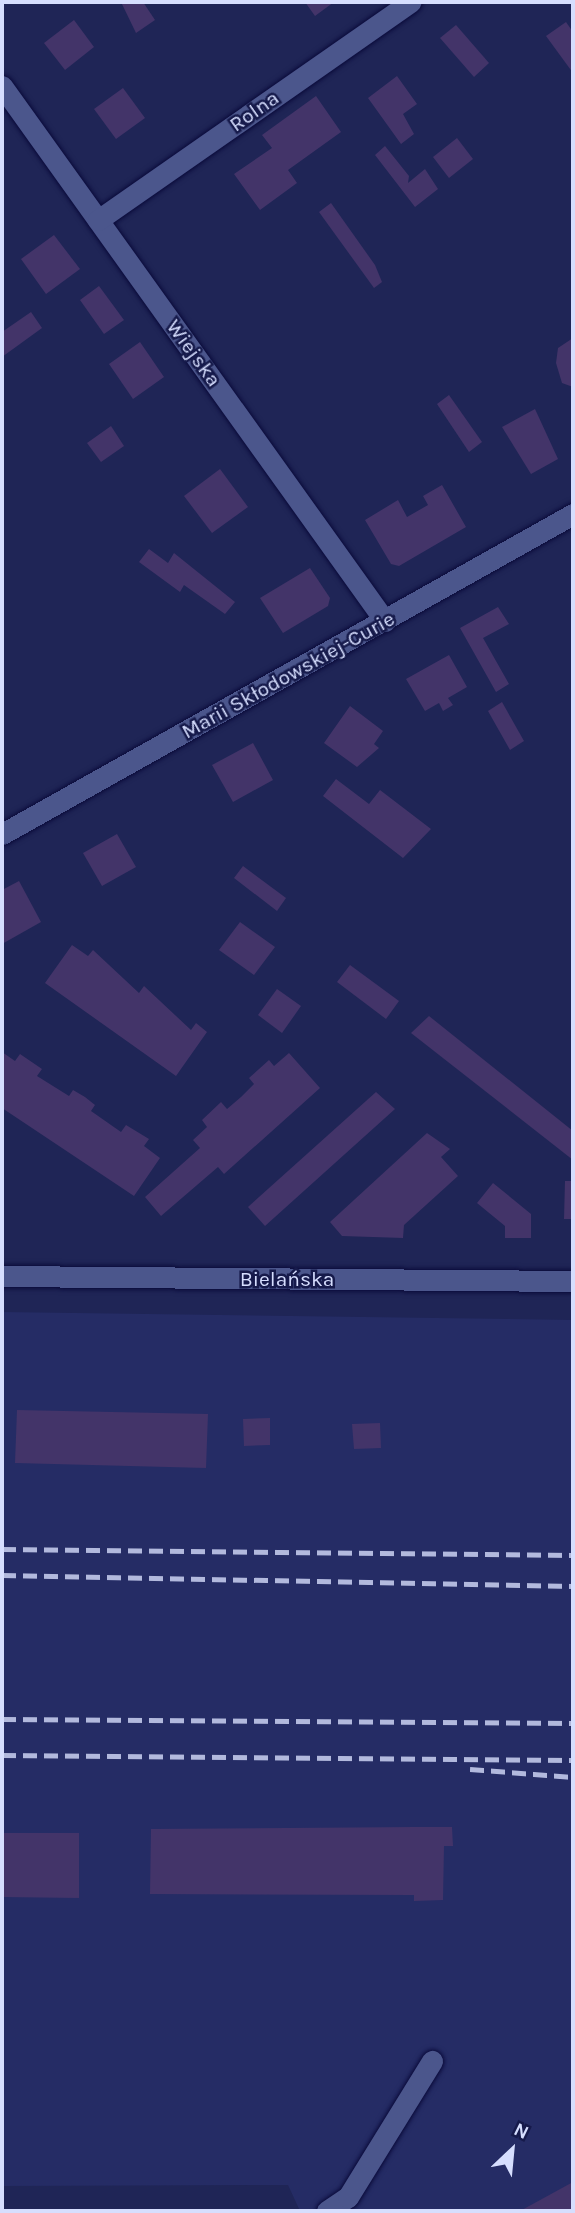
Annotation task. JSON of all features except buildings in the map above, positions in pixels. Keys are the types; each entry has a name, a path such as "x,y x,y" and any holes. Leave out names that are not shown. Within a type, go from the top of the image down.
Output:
{"street":[{"name":"Rolna","path":"98,220 410,2"},
{"name":"Wiejska","path":"2,86 385,621"},
{"name":"Marii Skłodowskiej-Curie","path":"2,834 573,514"},
{"name":"Bielańska","path":"2,1276 573,1281"},
{"path":"327,2211 348,2197 432,2061"}],"shaded area":[{"path":"2,1312 573,1320 573,2211 300,2211 288,2185 2,2186"}],"railway":[{"path":"2,1549 573,1555"},
{"path":"2,1575 573,1586"},
{"path":"2,1719 573,1723"},
{"path":"2,1755 573,1760"},
{"path":"470,1769 573,1777"}]}
